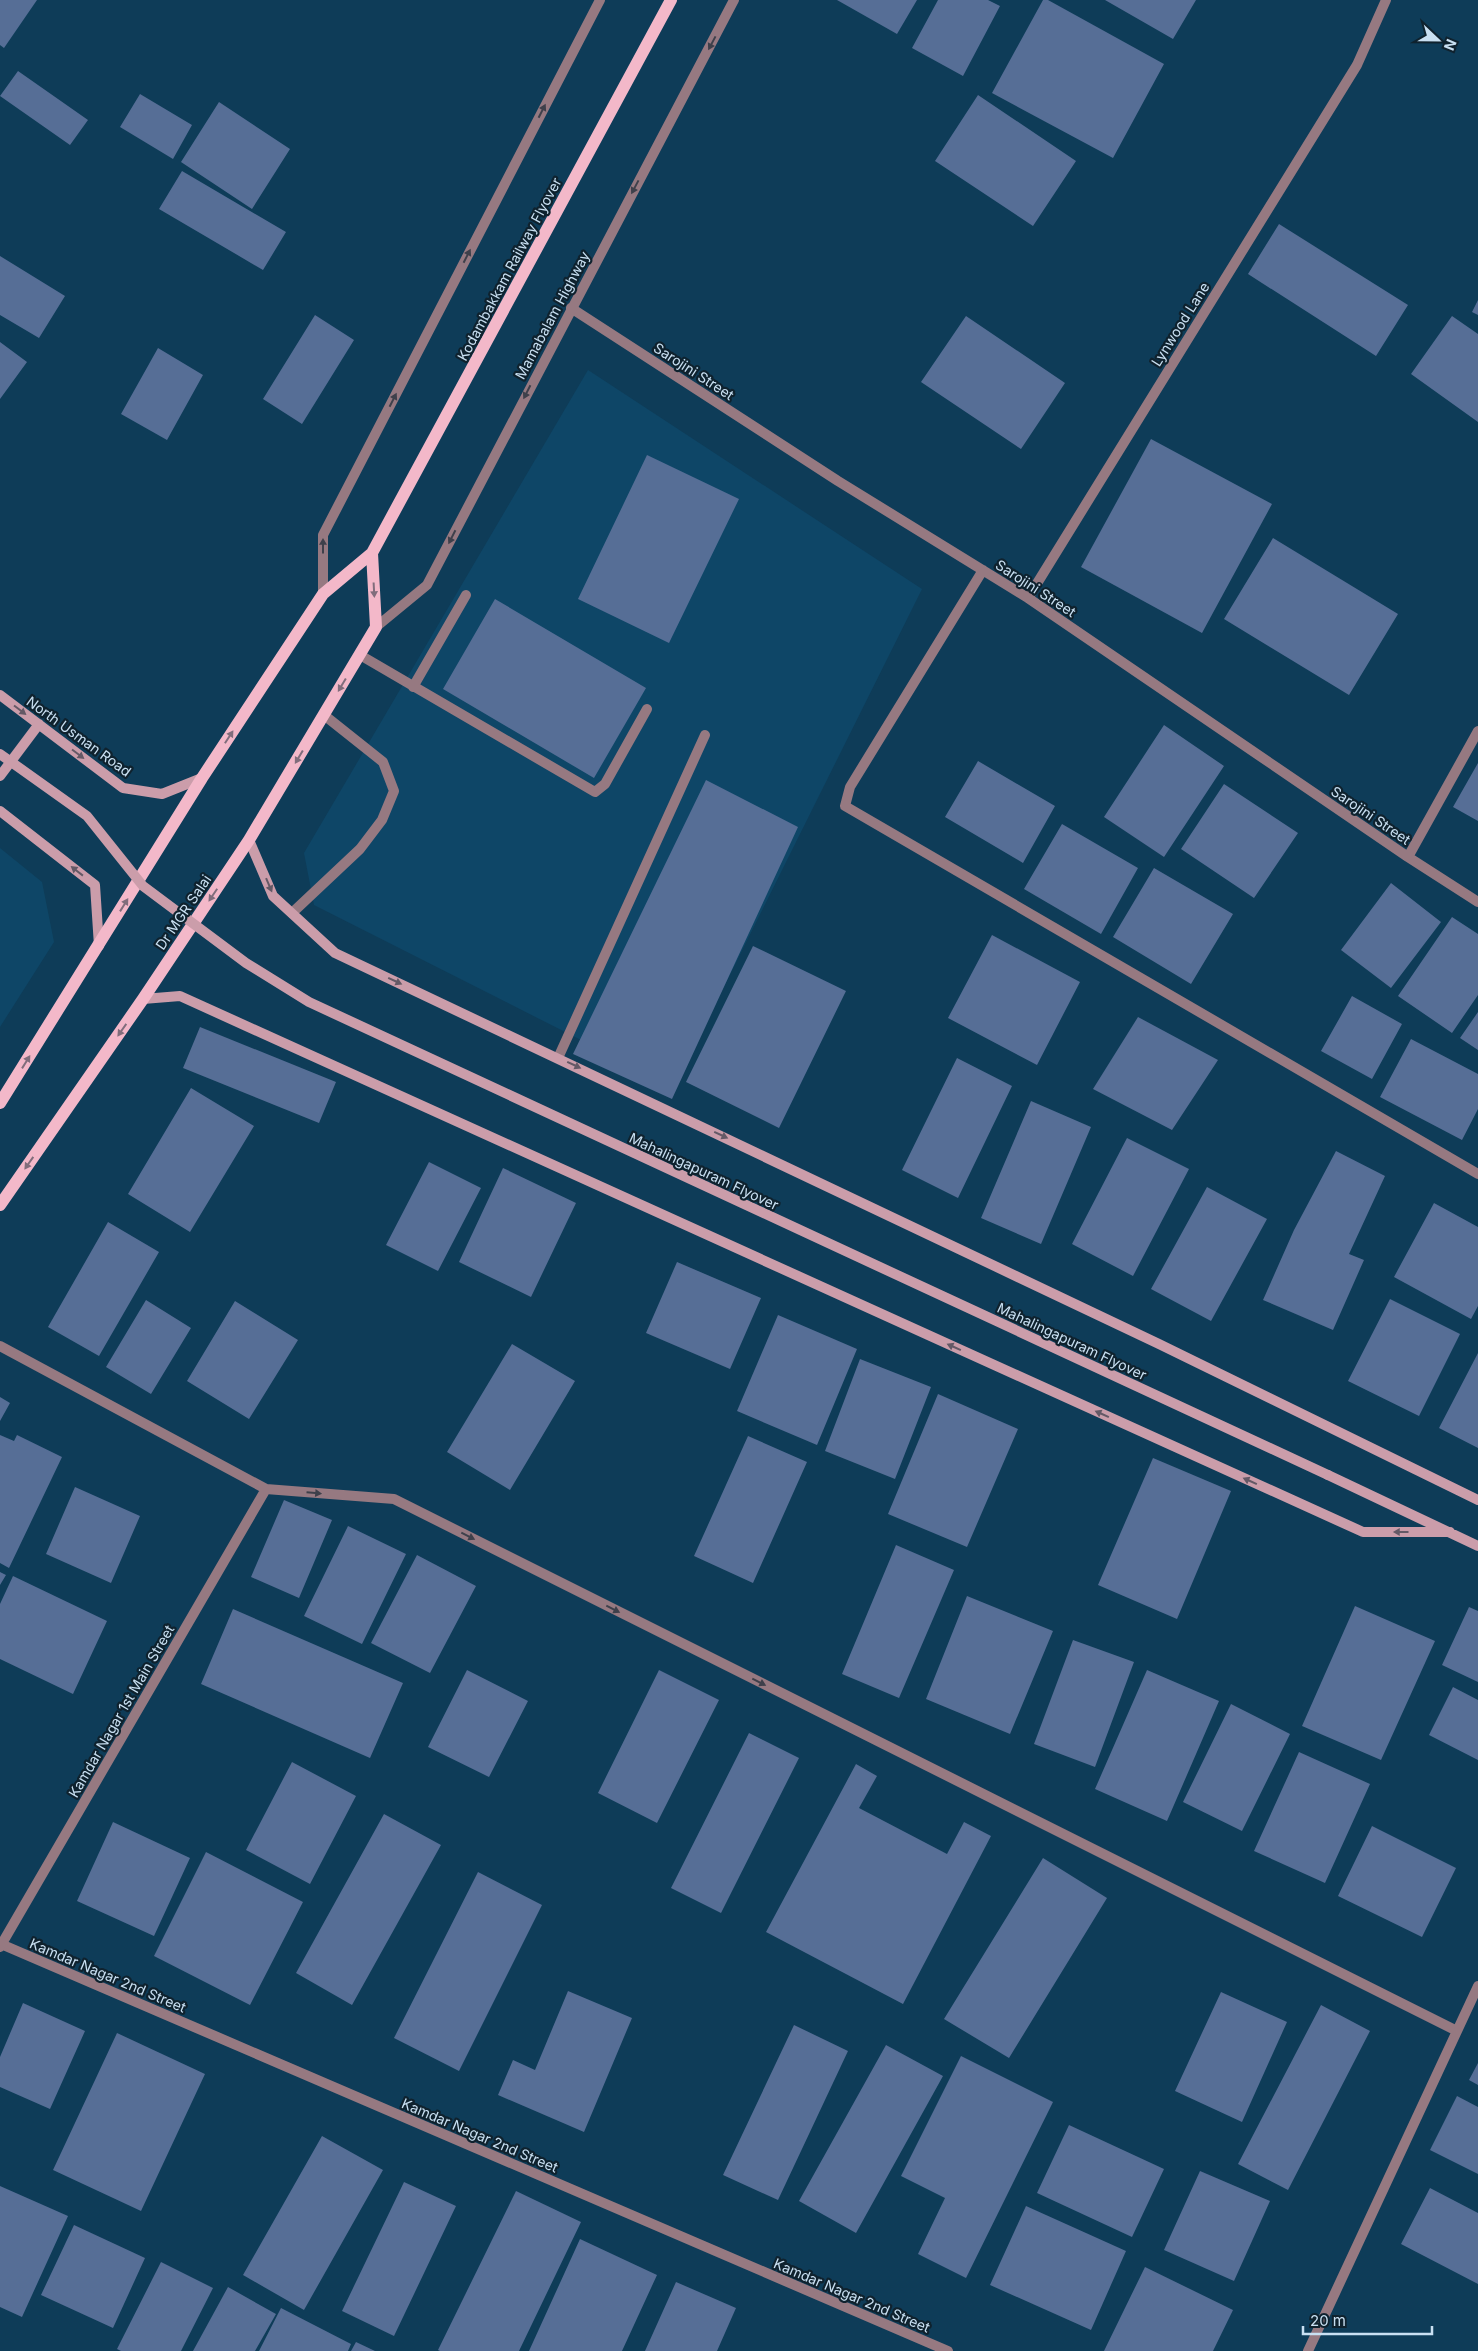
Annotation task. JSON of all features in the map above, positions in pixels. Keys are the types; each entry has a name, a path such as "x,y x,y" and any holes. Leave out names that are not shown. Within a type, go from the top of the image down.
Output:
{"main road":[{"name":"Kodambakkam Railway Flyover","path":"323,594 372,553 671,0"},
{"path":"372,553 376,627"},
{"path":"0,1103 202,778 323,594"},
{"name":"Dr MGR Salai","path":"0,1205 143,999 250,840 376,627"},
{"name":"North Usman Road","path":"0,695 123,788 162,794 202,778"},
{"path":"0,776 39,724"},
{"name":"Mahalingapuram Flyover","path":"0,754 87,816 144,886 246,963 309,1002 1478,1546"},
{"path":"0,811 95,885 98,946"},
{"path":"250,840 274,896 335,953 1159,1344 1478,1500"},
{"path":"143,999 180,996 1363,1532 1450,1532"}],"street":[{"path":"323,594 323,534 600,0"},
{"name":"Mamabalam Highway","path":"376,627 427,585 734,0"},
{"name":"Lynwood Lane","path":"1028,598 1356,65 1386,0"},
{"name":"Sarojini Street","path":"571,308 838,481 1028,598 1408,857 1478,902"},
{"path":"984,570 850,786 846,806 1478,1174"},
{"path":"413,688 466,594"},
{"path":"360,655 413,688 595,792 605,784 647,709"},
{"path":"292,913 360,849 382,820 394,791 383,762 324,715"},
{"path":"1408,857 1478,731"},
{"path":"558,1058 705,736"},
{"path":"0,1346 266,1489 394,1499 1457,2031"},
{"name":"Kamdar Nagar 1st Main Street","path":"1,1946 266,1489"},
{"name":"Kamdar Nagar 2nd Street","path":"1,1946 948,2351"},
{"path":"1308,2351 1478,1986"}],"shaded area":[{"path":"588,370 922,589 674,1087 314,905 304,853"},
{"path":"0,848 42,882 54,942 0,1027"}],"building":[{"path":"0,0 37,0 4,48 0,45"},
{"path":"837,0 917,0 897,34"},
{"path":"938,0 988,0 1000,6 963,76 912,48"},
{"path":"1043,0 1048,0 1164,64 1113,158 992,93"},
{"path":"1105,0 1196,0 1173,39"},
{"path":"18,71 88,120 70,145 0,96"},
{"path":"140,94 192,125 173,159 120,127"},
{"path":"978,95 1076,161 1033,226 935,161"},
{"path":"219,102 290,149 252,209 181,162"},
{"path":"182,171 286,232 263,270 159,209"},
{"path":"1279,224 1408,305 1376,356 1248,274"},
{"path":"0,256 65,296 39,338 0,315"},
{"path":"1478,300 1478,315 1472,312"},
{"path":"315,315 354,340 302,424 263,399"},
{"path":"966,316 1065,383 1021,449 921,382"},
{"path":"1452,316 1478,334 1478,422 1411,374"},
{"path":"0,342 27,362 0,399"},
{"path":"158,348 203,375 167,440 121,414"},
{"path":"1151,439 1272,504 1202,633 1081,567"},
{"path":"647,455 739,499 669,643 578,599"},
{"path":"1273,538 1398,614 1349,695 1224,619"},
{"path":"495,599 646,688 594,778 443,689"},
{"path":"1164,725 1224,766 1164,857 1104,817"},
{"path":"978,761 1055,806 1023,863 945,817"},
{"path":"1478,763 1478,821 1453,807"},
{"path":"706,780 798,827 672,1099 573,1054"},
{"path":"1224,784 1298,833 1254,898 1181,849"},
{"path":"1062,824 1138,868 1101,934 1024,889"},
{"path":"1154,868 1233,914 1191,984 1113,937"},
{"path":"1391,883 1441,922 1391,988 1341,950"},
{"path":"1452,917 1478,934 1478,995 1452,1033 1398,996"},
{"path":"992,935 1080,982 1037,1065 948,1018"},
{"path":"753,946 846,991 779,1128 686,1082"},
{"path":"1352,996 1402,1024 1372,1079 1321,1051"},
{"path":"1478,1012 1478,1050 1460,1038"},
{"path":"1138,1017 1218,1060 1172,1130 1093,1089"},
{"path":"200,1027 336,1082 319,1123 183,1068"},
{"path":"1411,1039 1478,1074 1478,1109 1462,1140 1380,1097"},
{"path":"957,1058 1012,1086 958,1198 902,1170"},
{"path":"191,1088 254,1126 190,1232 128,1194"},
{"path":"1031,1101 1091,1127 1041,1244 981,1218"},
{"path":"1127,1138 1189,1169 1133,1276 1072,1244"},
{"path":"1336,1151 1385,1176 1349,1254 1364,1260 1333,1330 1263,1300 1294,1230"},
{"path":"429,1162 481,1188 438,1271 386,1245"},
{"path":"503,1168 576,1203 531,1297 459,1262"},
{"path":"1207,1187 1267,1219 1211,1321 1151,1289"},
{"path":"1434,1203 1478,1227 1478,1306 1471,1319 1394,1277"},
{"path":"108,1222 159,1252 99,1356 48,1327"},
{"path":"677,1262 761,1298 730,1369 646,1333"},
{"path":"1390,1299 1460,1334 1419,1416 1348,1381"},
{"path":"146,1300 191,1328 151,1394 106,1367"},
{"path":"235,1301 298,1340 249,1419 187,1381"},
{"path":"778,1315 857,1349 817,1445 737,1411"},
{"path":"512,1344 575,1381 510,1490 447,1452"},
{"path":"1478,1353 1478,1448 1439,1428"},
{"path":"860,1359 931,1387 895,1479 825,1451"},
{"path":"938,1394 1018,1429 967,1547 888,1514"},
{"path":"0,1397 10,1403 0,1421"},
{"path":"0,1435 14,1441 17,1435 62,1457 9,1568 0,1563"},
{"path":"748,1436 807,1462 753,1583 694,1556"},
{"path":"1153,1458 1231,1491 1177,1619 1098,1585"},
{"path":"75,1487 140,1516 111,1583 46,1554"},
{"path":"284,1500 332,1520 299,1598 251,1577"},
{"path":"348,1526 406,1554 362,1644 304,1616"},
{"path":"896,1545 954,1570 899,1698 842,1674"},
{"path":"417,1555 476,1586 430,1673 371,1643"},
{"path":"0,1572 6,1575 0,1585"},
{"path":"13,1576 107,1621 73,1694 0,1659 0,1604"},
{"path":"967,1596 1053,1631 1010,1734 926,1699"},
{"path":"1355,1606 1435,1641 1381,1760 1302,1726"},
{"path":"1469,1607 1478,1611 1478,1682 1442,1665"},
{"path":"233,1609 403,1683 370,1758 201,1684"},
{"path":"1073,1640 1134,1662 1095,1767 1034,1744"},
{"path":"467,1670 528,1701 489,1777 428,1747"},
{"path":"659,1670 719,1700 657,1823 598,1793"},
{"path":"1147,1670 1219,1701 1167,1821 1095,1789"},
{"path":"1453,1687 1478,1700 1478,1760 1429,1735"},
{"path":"1231,1704 1290,1734 1242,1831 1183,1802"},
{"path":"749,1733 799,1758 721,1913 671,1888"},
{"path":"1299,1752 1370,1784 1325,1883 1254,1851"},
{"path":"292,1762 356,1796 310,1884 246,1850"},
{"path":"856,1764 877,1776 859,1808 947,1854 964,1822 991,1836 903,2004 766,1932"},
{"path":"384,1814 441,1845 352,2005 296,1973"},
{"path":"113,1822 190,1858 154,1936 77,1901"},
{"path":"1372,1826 1456,1868 1422,1937 1338,1896"},
{"path":"206,1852 303,1902 250,2005 154,1956"},
{"path":"1043,1858 1107,1898 1009,2058 944,2019"},
{"path":"478,1872 542,1905 459,2071 394,2038"},
{"path":"568,1991 632,2018 584,2132 498,2095 513,2060 535,2070"},
{"path":"1221,1992 1287,2022 1242,2122 1175,2091"},
{"path":"23,2003 85,2031 50,2109 0,2087 0,2057"},
{"path":"1321,2005 1370,2031 1288,2190 1238,2164"},
{"path":"794,2025 848,2051 778,2200 723,2175"},
{"path":"117,2033 205,2074 141,2211 53,2170"},
{"path":"886,2045 943,2076 856,2233 799,2201"},
{"path":"961,2056 1053,2102 966,2278 918,2254 945,2198 901,2176"},
{"path":"1478,2063 1478,2085 1469,2080"},
{"path":"1457,2096 1478,2107 1478,2174 1430,2150"},
{"path":"1069,2125 1164,2169 1132,2237 1037,2193"},
{"path":"322,2136 383,2170 304,2310 243,2275"},
{"path":"1200,2171 1270,2201 1234,2281 1164,2250"},
{"path":"404,2182 456,2206 394,2336 342,2311"},
{"path":"0,2186 68,2216 22,2317 0,2307"},
{"path":"1430,2188 1478,2213 1478,2284 1401,2244"},
{"path":"516,2191 581,2222 519,2351 440,2351 438,2350"},
{"path":"1026,2206 1126,2251 1091,2330 990,2285"},
{"path":"74,2225 145,2258 113,2328 41,2295"},
{"path":"580,2239 657,2275 622,2351 529,2351"},
{"path":"161,2262 213,2288 181,2351 121,2351 117,2349"},
{"path":"1145,2267 1233,2310 1213,2351 1104,2351"},
{"path":"676,2282 736,2308 717,2351 645,2351"},
{"path":"228,2287 276,2314 255,2351 193,2351"},
{"path":"281,2308 351,2344 348,2351 259,2351"},
{"path":"356,2342 375,2351 351,2351"}]}
